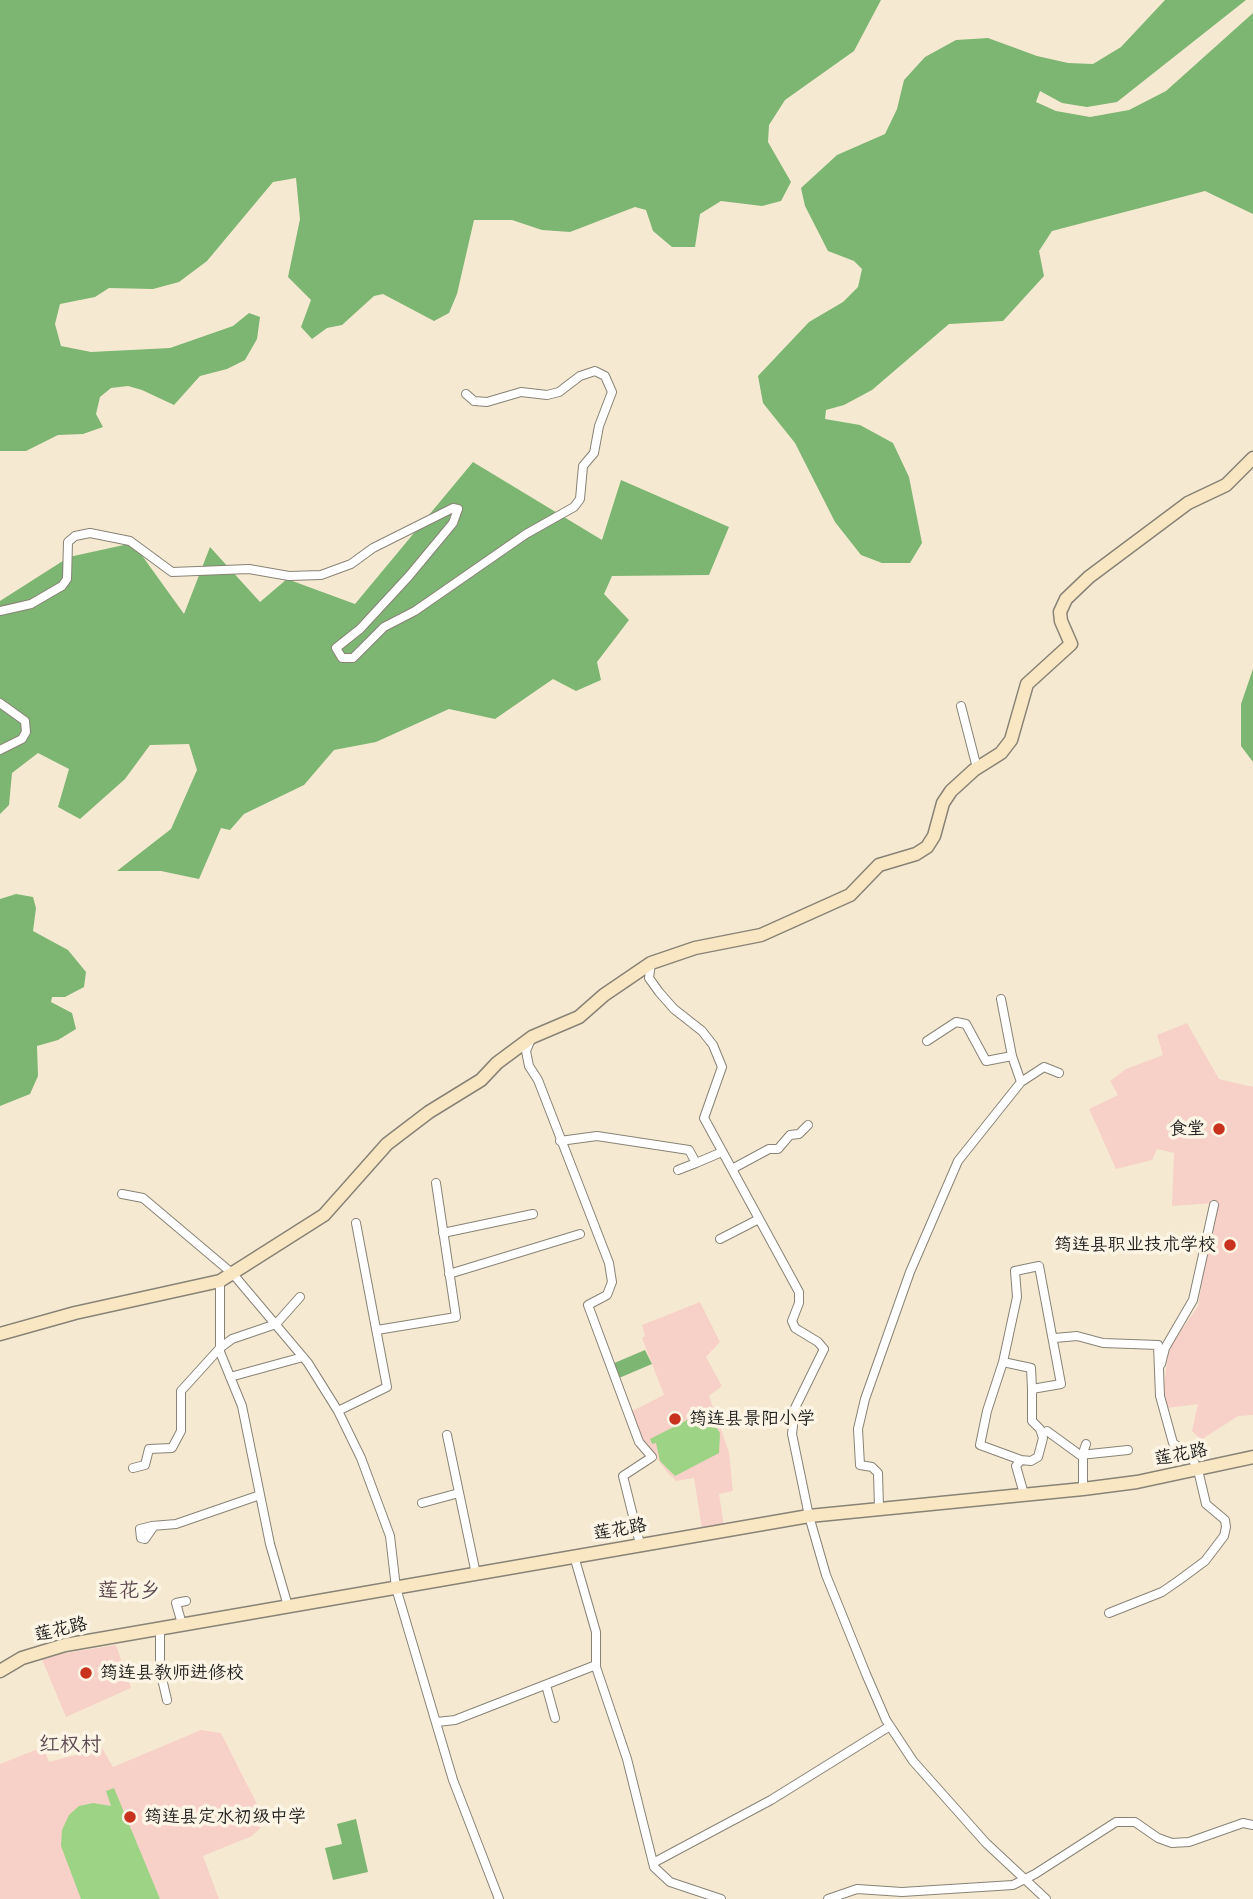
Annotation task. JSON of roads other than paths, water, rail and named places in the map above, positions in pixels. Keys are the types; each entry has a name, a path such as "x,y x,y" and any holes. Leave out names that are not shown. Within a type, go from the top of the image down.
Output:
{"street":[{"path":"0,611 31,604 62,586 67,579 68,542 75,536 90,533 130,541 172,572 249,569 289,576 321,575 351,564 373,548 453,508 458,509 453,523 417,568 360,629 336,648 342,658 353,658 384,627 415,611 526,534 574,507 580,499 583,466 594,453 599,426 612,392 605,376 595,371 580,376 559,393 547,395 521,391 486,402 474,401 466,394"},
{"path":"0,1334 75,1313 220,1282 324,1215 387,1144 429,1112 481,1080 497,1063 532,1037 579,1017 604,995 651,963 695,948 761,935 850,895 878,865 916,854 927,847 934,836 943,803 977,768 1001,753 1011,740 1027,684 1071,644 1060,612 1066,599 1089,577 1188,503 1226,485 1253,458"},
{"path":"0,703 25,721 26,732 22,739 0,750"},
{"path":"961,706 977,768"},
{"path":"651,963 649,978 674,1009 702,1031 722,1067 704,1118 799,1292 799,1303 792,1321 795,1328 818,1342 824,1349 795,1408 792,1424 809,1516 826,1575 890,1726 913,1761 956,1811 1046,1899"},
{"path":"1001,999 1012,1056 1021,1082"},
{"path":"927,1041 956,1022 966,1024 986,1061 1012,1056"},
{"path":"532,1037 526,1051 529,1066 538,1080 559,1142 569,1157 609,1262 612,1282 607,1295 589,1305 639,1442 652,1457 623,1476 640,1545"},
{"path":"879,1508 878,1473 872,1468 860,1465 858,1439 865,1399 910,1272 958,1161 1021,1082 1044,1067 1059,1073"},
{"path":"732,1169 769,1149 778,1149 790,1136 799,1134 808,1125"},
{"path":"559,1142 597,1136 690,1150 696,1163"},
{"path":"678,1170 722,1152"},
{"path":"377,1330 456,1317 436,1183"},
{"path":"122,1194 143,1198 233,1274 303,1357 338,1411 361,1458 390,1536 396,1588 453,1780 499,1899"},
{"path":"1109,1613 1170,1587 1205,1561 1224,1536 1224,1520 1206,1504 1198,1471 1187,1450 1173,1443 1160,1396 1161,1364 1165,1348 1193,1300 1214,1205"},
{"path":"443,1233 533,1214"},
{"path":"720,1239 759,1219"},
{"path":"338,1411 387,1387 356,1223"},
{"path":"449,1273 580,1234"},
{"path":"1003,1362 1031,1368 1032,1420 1040,1429 1043,1438 1038,1457 1031,1461 981,1445 986,1411 1003,1362 1017,1297 1015,1271 1039,1266 1055,1338 1061,1384 1032,1389"},
{"path":"220,1282 220,1348 242,1406 260,1495 288,1606"},
{"path":"133,1468 145,1465 149,1449 172,1448 181,1431 181,1391 220,1348 232,1339 276,1324 300,1297"},
{"path":"1055,1338 1077,1336 1103,1343 1158,1345 1157,1358 1161,1364"},
{"path":"230,1377 303,1357"},
{"path":"1047,1431 1083,1455 1128,1450"},
{"path":"447,1435 477,1574"},
{"path":"1083,1489 1083,1455 1086,1444"},
{"name":"莲花路","path":"0,1671 43,1650 574,1556 809,1516 1083,1489 1198,1471 1253,1457"},
{"path":"1021,1460 1016,1466 1024,1494"},
{"path":"422,1503 459,1493"},
{"path":"154,1526 176,1524 260,1495"},
{"path":"574,1556 596,1632 596,1665 626,1759 653,1863 661,1876 670,1882 721,1899"},
{"path":"182,1624 176,1603 186,1601"},
{"path":"160,1628 160,1678 167,1700"},
{"path":"437,1723 455,1720 596,1665"},
{"path":"546,1685 555,1718"},
{"path":"653,1863 771,1800 890,1726"},
{"path":"828,1899 858,1889 902,1892 1013,1885 1116,1822 1135,1822 1158,1838 1172,1843 1189,1842 1243,1823 1253,1825"}],"place":[{"name":"食堂","path":"1219,1129"},
{"name":"筠连县职业技术学校","path":"1230,1245"},
{"name":"筠连县景阳小学","path":"675,1419"},
{"name":"筠连县教师进修校","path":"86,1673"},
{"name":"筠连县定水初级中学","path":"130,1817"}],"district":[{"name":"莲花乡","path":"129,1592"},
{"name":"红权村","path":"70,1746"}]}
